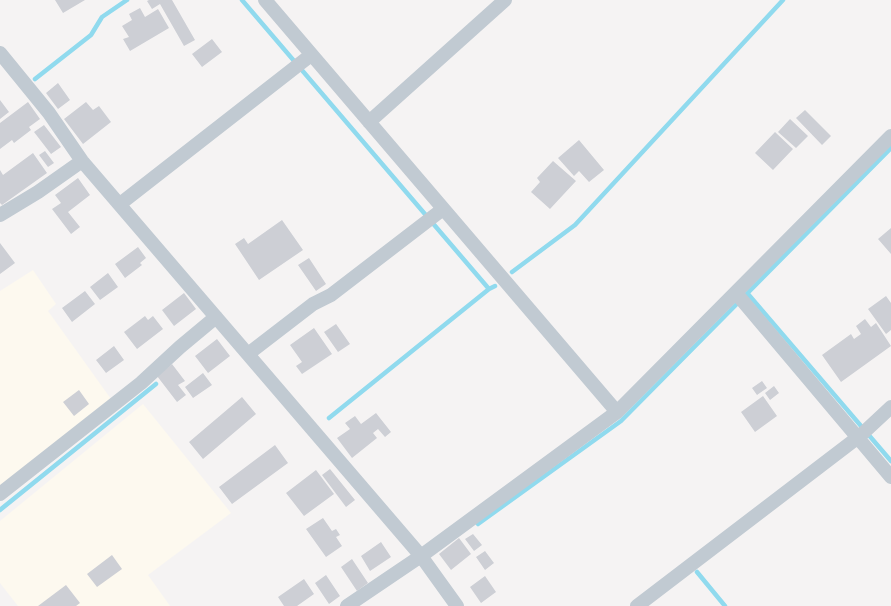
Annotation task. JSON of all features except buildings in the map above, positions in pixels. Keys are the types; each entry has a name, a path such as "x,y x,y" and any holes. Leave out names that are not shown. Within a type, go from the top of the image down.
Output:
{"street":[{"path":"265,0 302,62 369,122 434,216 617,412"},
{"path":"369,122 505,0"},
{"path":"0,53 49,113 82,161 420,556 457,606"},
{"path":"120,204 302,62"},
{"path":"347,606 420,556 617,412 740,297 891,136"},
{"path":"0,215 38,192 82,161"},
{"path":"248,354 312,304 331,295 434,216"},
{"path":"740,297 863,434 891,477"},
{"path":"0,494 141,383 180,347 216,318"},
{"path":"637,606 863,434 891,407"}],"shaded area":[{"path":"33,270 56,304 48,311 111,399 0,487 0,291"},
{"path":"143,404 231,513 148,575 170,606 18,606 0,583 0,521"}],"waterway":[{"path":"35,79 91,35 102,17 127,0"},
{"path":"242,0 489,289 329,418"},
{"path":"512,272 575,225 783,0"},
{"path":"478,524 621,421 891,148"},
{"path":"489,289 495,286"},
{"path":"748,294 891,461"},
{"path":"0,510 156,384"},
{"path":"697,572 725,606"}]}
